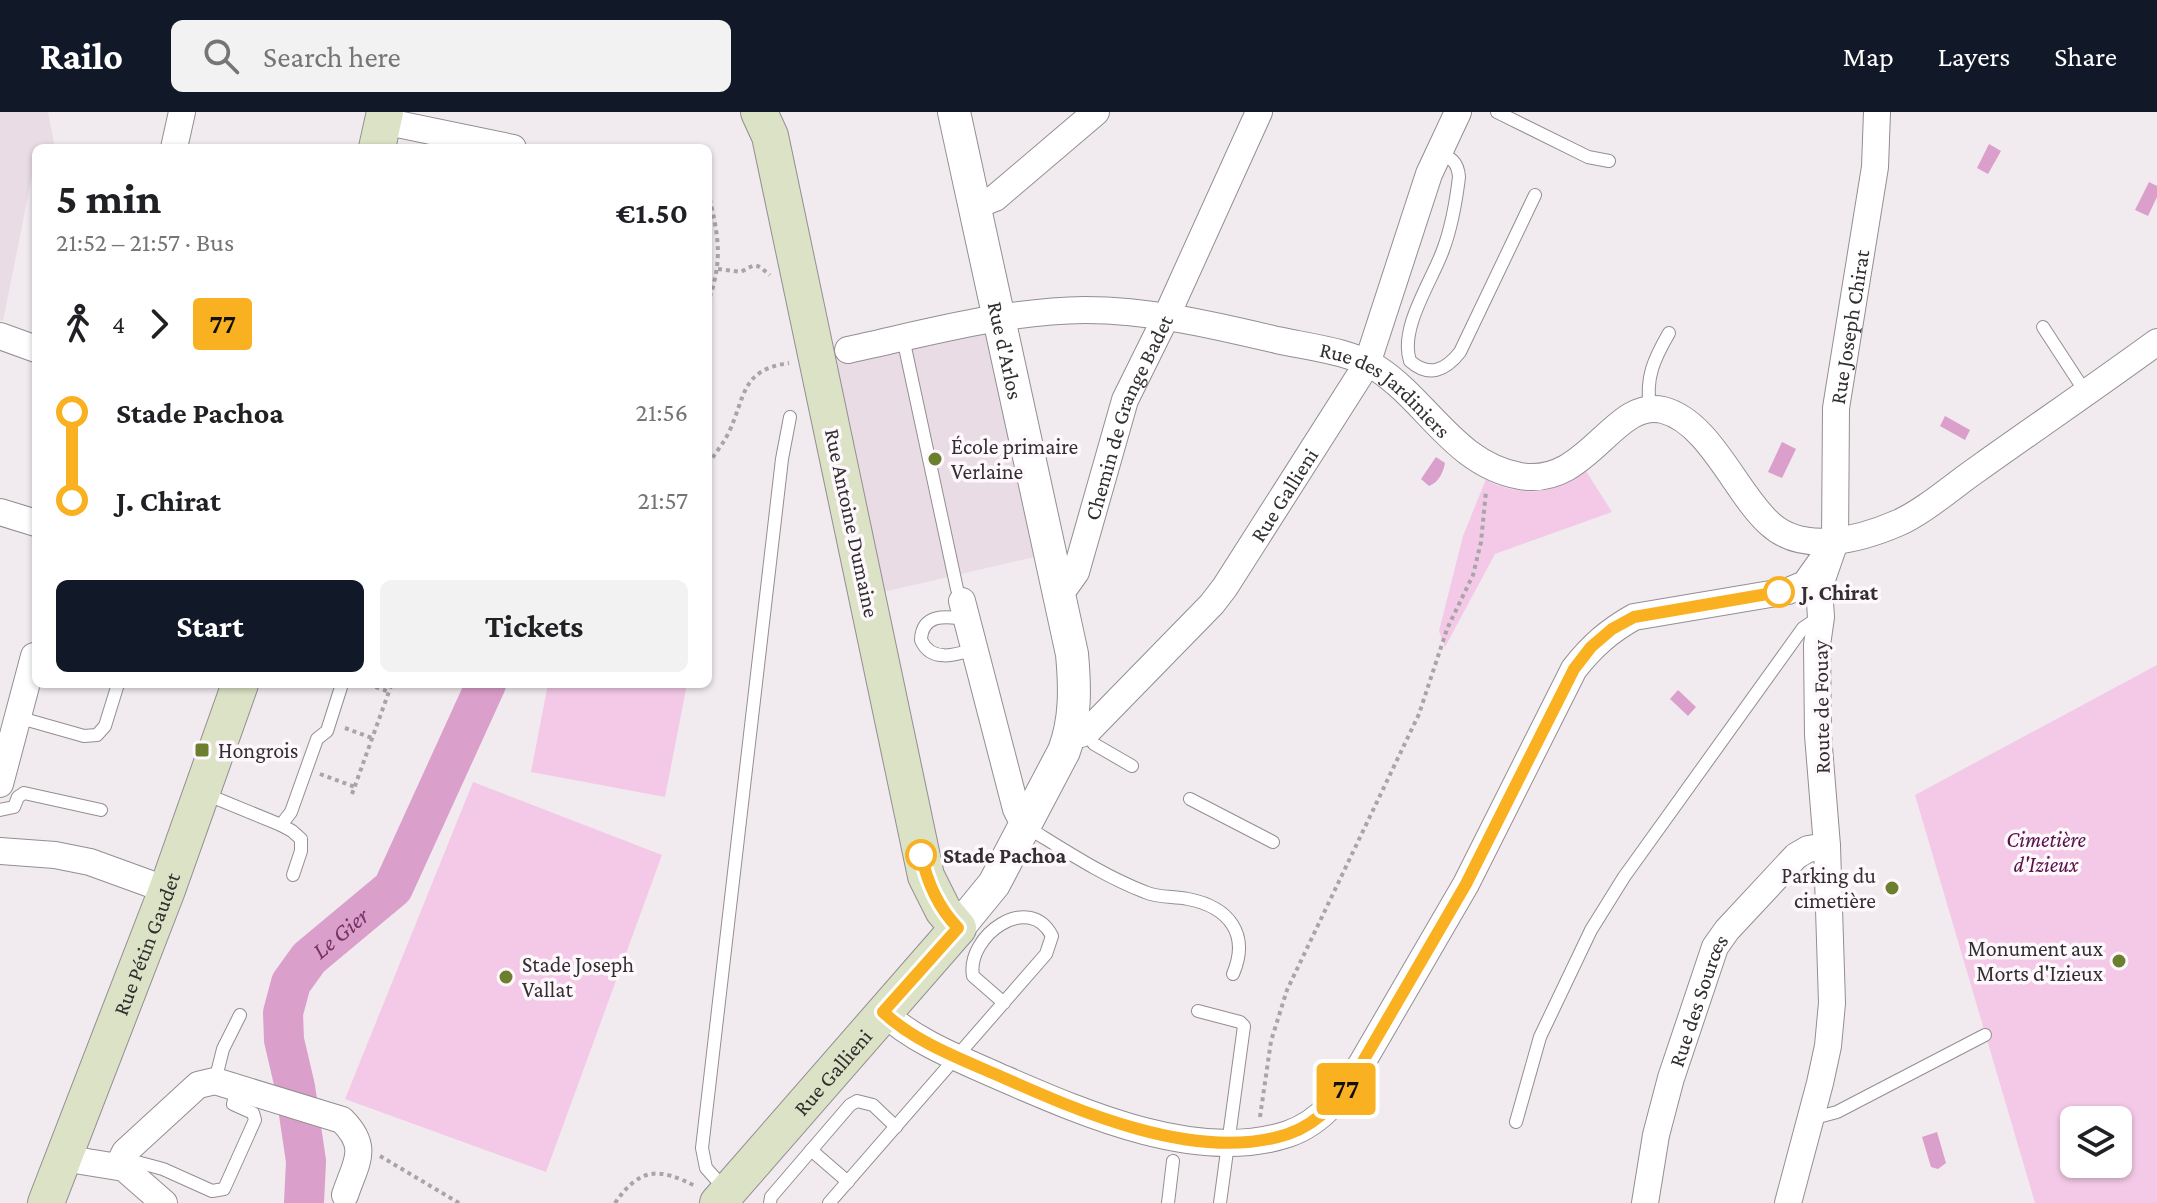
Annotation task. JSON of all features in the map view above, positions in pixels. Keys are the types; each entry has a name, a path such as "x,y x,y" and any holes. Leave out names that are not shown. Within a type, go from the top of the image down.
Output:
{"main road":[{"name":"Rue Antoine Dumaine","path":"759,112 770,136 926,876 943,910 958,928"},
{"name":"Rue Pétin Gaudet","path":"46,1203 167,890 239,688"},
{"name":"Rue Gallieni","path":"721,1198 958,928"}],"street":[{"path":"175,144 182,112"},
{"name":"Rue d'Arlos","path":"954,112 1057,589"},
{"path":"975,206 995,198 1096,112"},
{"name":"Chemin de Grange Badet","path":"1057,589 1066,586 1076,572 1118,417 1259,112"},
{"name":"Rue Gallieni","path":"958,928 994,884 1064,751 1078,732 1190,627 1225,587 1367,364 1413,219 1458,112"},
{"name":"Rue Joseph Chirat","path":"1835,542 1836,408 1875,167 1877,112"},
{"path":"381,127 488,144"},
{"name":"Rue des Jardiniers","path":"848,350 997,318 1085,310 1167,315 1340,354 1367,364 1391,381 1454,443 1476,457 1517,475 1534,477 1565,470 1636,413 1650,408"},
{"path":"0,336 32,348"},
{"path":"1650,408 1680,417 1698,431 1770,524 1792,537 1835,542 1902,521 2157,342"},
{"path":"0,512 32,522"},
{"path":"883,1012 913,1035 958,1058 1104,1120 1229,1144 1291,1133 1323,1114 1345,1090 1466,884 1574,669 1591,647 1612,629 1634,617 1788,591 1805,584 1835,542"},
{"name":"Route de Fouay","path":"1788,1203 1828,1046 1832,1003 1817,683 1821,617 1819,588 1835,542"},
{"path":"1057,589 1072,654 1078,732"},
{"path":"964,610 1016,809 1026,823"},
{"path":"0,784 32,663"},
{"name":"Rue des Sources","path":"1645,1203 1656,1135 1671,1078 1715,947 1796,856 1808,849 1827,846"},
{"path":"0,851 55,855 90,862 167,890"},
{"path":"120,1162 198,1085 226,1084 342,1120 359,1140 358,1157 345,1195"},
{"path":"64,1155 81,1161 120,1162 164,1203"}],"lane":[{"path":"1497,112 1588,157 1609,161"},
{"path":"1439,152 1455,161 1459,177 1444,248 1416,311 1407,343 1410,361 1422,369 1432,371 1445,368 1460,352 1535,195"},
{"path":"2043,327 2086,393"},
{"path":"1650,408 1648,379 1669,333"},
{"path":"903,338 964,610 930,619 923,627 921,640 928,652 934,654 954,655 975,649"},
{"path":"721,1198 718,1184 706,1168 702,1148 782,459 790,417"},
{"path":"1516,1122 1540,1037 1575,960 1609,900 1803,628 1821,617"},
{"path":"17,717 84,736 97,735 105,726 117,688"},
{"path":"281,825 291,812 317,739 327,731 341,688"},
{"path":"1078,732 1132,766"},
{"path":"200,792 281,825 301,839 301,851 293,875"},
{"path":"0,810 14,807 18,797 24,793 101,810"},
{"path":"1190,799 1273,842"},
{"path":"1026,823 1142,891 1191,899 1225,917 1239,936 1240,955 1233,974"},
{"path":"829,1203 958,1058 1004,1003 1051,945 1052,936 1048,928 1026,916 1015,917 994,928 974,958 973,976 1004,1003"},
{"path":"1198,1011 1240,1022 1244,1026 1220,1203"},
{"path":"120,1162 163,1169 212,1191 224,1189 255,1120 253,1113 233,1104 226,1084 223,1049 240,1015"},
{"path":"1813,1114 1822,1116 1837,1112 1985,1035"},
{"path":"770,1203 771,1197 850,1105 857,1101 873,1105 896,1127"},
{"path":"811,1150 848,1182"},
{"path":"1168,1203 1173,1161"}],"path":[{"path":"712,211 720,250 712,289"},
{"path":"718,269 741,272 757,264 771,276"},
{"path":"712,458 728,433 749,380 758,372 774,366 796,363"},
{"path":"1261,1140 1258,1129 1276,1019 1419,714 1447,629 1473,575 1481,542 1487,488"},
{"path":"352,794 390,689"},
{"path":"330,722 372,738"},
{"path":"306,769 355,787"},
{"path":"359,1140 375,1153 459,1203"},
{"path":"615,1203 637,1178 657,1174 681,1179 721,1198"}],"shaded area":[{"path":"0,112 48,112 54,144 32,144 32,176 3,321 0,320"},
{"path":"1989,144 2001,151 1988,174 1977,168"},
{"path":"2149,182 2157,186 2157,197 2148,216 2135,210"},
{"name":"École primaire Verlaine","path":"991,329 1039,556 879,593 830,362"},
{"path":"1945,416 1970,430 1965,440 1940,426"},
{"path":"1782,442 1796,449 1782,478 1768,472"},
{"path":"1436,457 1445,463 1438,480 1429,486 1421,479"},
{"path":"1678,690 1696,707 1688,716 1670,699"},
{"path":"1937,1132 1946,1163 1938,1169 1931,1167 1922,1137"}],"green space":[{"path":"1586,471 1612,512 1495,554 1445,647 1439,631 1463,536 1486,479 1511,489 1541,491"},
{"name":"Cimetière d'Izieux","path":"2157,665 2157,1203 2035,1203 1915,795"},
{"path":"547,688 686,688 665,797 531,772"},
{"name":"Stade Joseph Vallat","path":"473,782 662,855 546,1172 345,1099"}],"waterway":[{"name":"Le Gier","path":"304,1203 306,1161 295,1087 284,1040 283,1013 291,983 309,958 393,888 484,688"}],"bus line":[{"name":"77","path":"921,855 933,893 958,928 883,1012 891,1020 958,1058 1104,1120 1229,1144 1250,1143 1291,1133 1323,1114 1345,1090 1362,1063 1466,884 1574,669 1591,647 1612,629 1634,617 1779,592"}],"place":[{"name":"École primaire Verlaine","path":"935,459"},
{"name":"J. Chirat","path":"1779,592"},
{"name":"Hongrois","path":"202,750"},
{"name":"Stade Pachoa","path":"921,855"},
{"name":"Parking du cimetière","path":"1892,888"},
{"name":"Monument aux Morts d'Izieux","path":"2119,961"},
{"name":"Stade Joseph Vallat","path":"506,977"}]}
